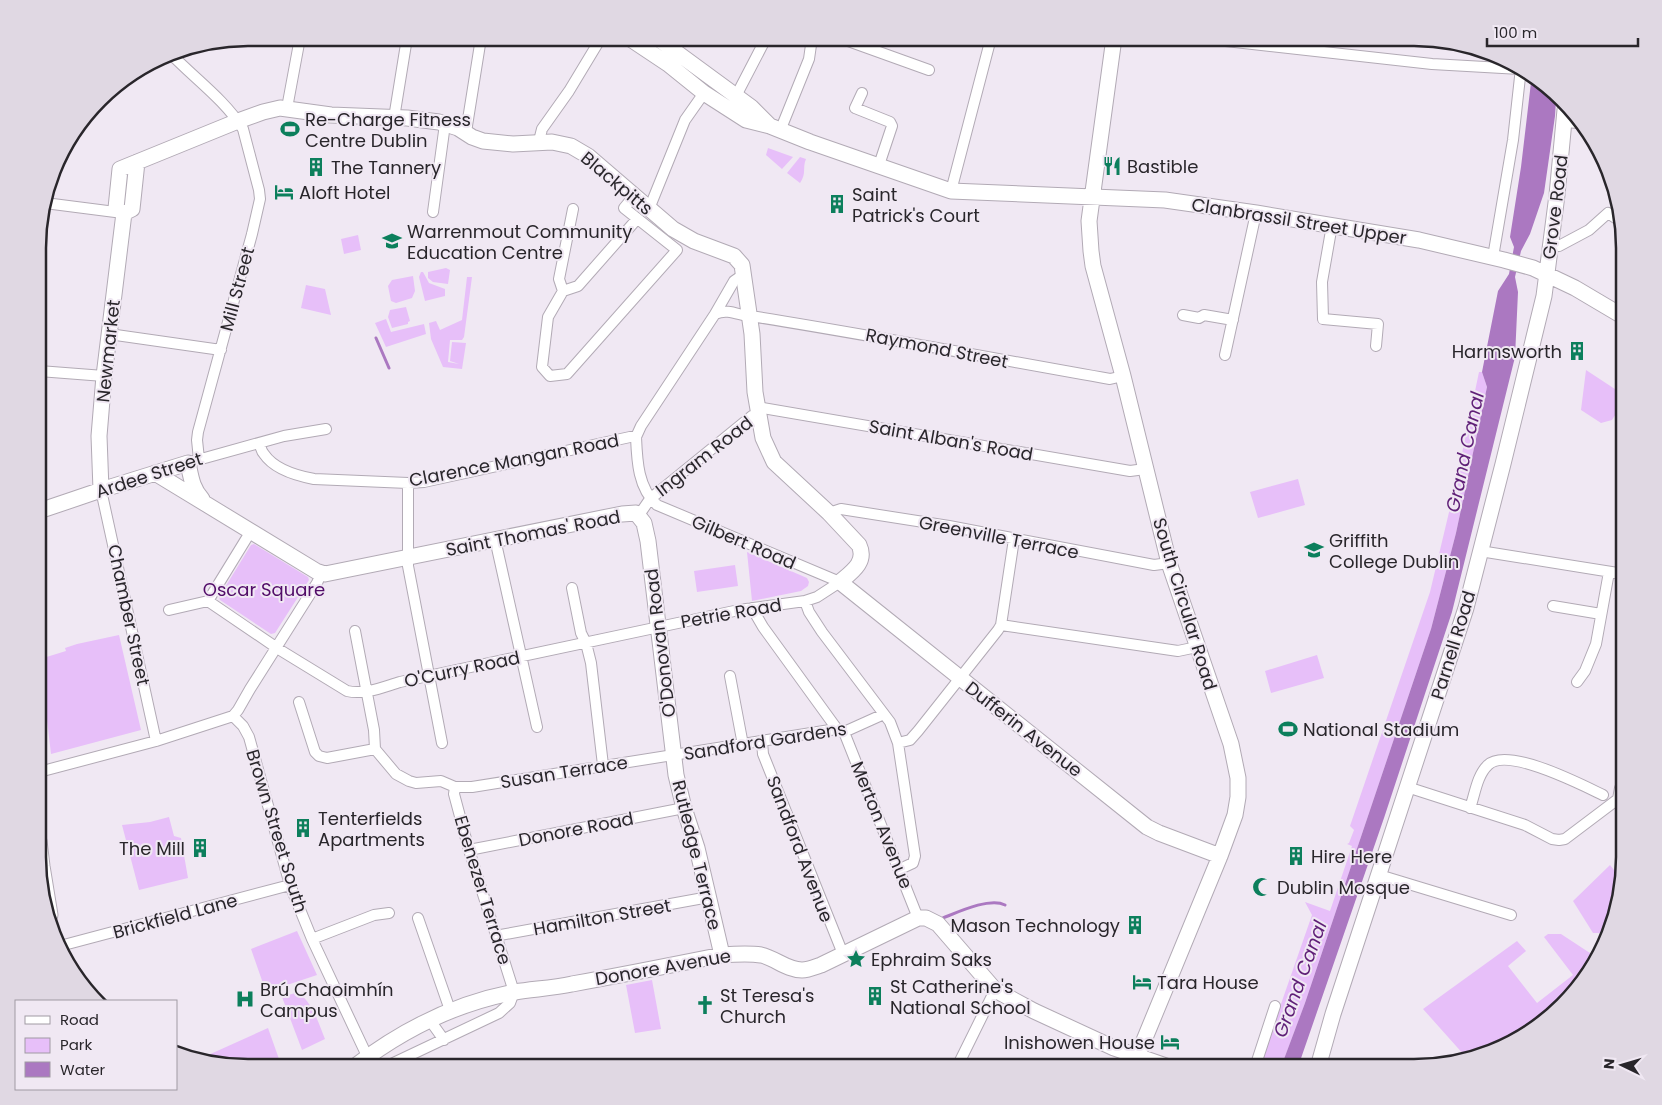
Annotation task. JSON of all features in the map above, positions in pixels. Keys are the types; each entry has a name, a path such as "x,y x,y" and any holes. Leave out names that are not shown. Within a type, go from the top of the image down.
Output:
{"street":[{"path":"287,108 299,46"},
{"path":"394,118 405,46"},
{"path":"466,132 480,46"},
{"path":"540,143 542,129 596,46"},
{"name":"Clanbrassil Street Upper","path":"641,46 668,64 704,93 746,120 951,190 1165,200 1256,212 1419,240 1523,265 1547,274 1616,311"},
{"path":"668,46 751,107 775,129 809,59 811,46"},
{"path":"736,96 762,46"},
{"path":"862,46 929,70"},
{"path":"951,190 989,46"},
{"name":"South Circular Road","path":"1113,46 1089,222 1091,251 1124,376 1169,563 1231,744 1238,778 1238,797 1235,815 1136,1059"},
{"path":"1271,46 1432,64 1505,68"},
{"name":"Mill Street","path":"177,60 219,99 243,129 256,172 260,199 198,432 194,461"},
{"path":"1498,259 1520,77"},
{"path":"649,209 685,120 704,93"},
{"path":"862,93 856,108 890,122 892,126 879,165"},
{"name":"Blackpitts","path":"137,162 238,121 263,112 287,108 331,115 394,118 445,124 458,128 472,137 513,144 560,144 580,150 588,156 673,230 699,243 734,256 742,265 744,274"},
{"name":"Grove Road","path":"1547,274 1569,119"},
{"path":"433,212 445,124"},
{"name":"Newmarket","path":"101,490 99,436 104,376 124,213 132,209 137,162"},
{"path":"634,196 624,208 677,250 567,374 550,376 542,367 548,317 563,291 578,286 637,219"},
{"path":"51,204 124,213"},
{"path":"563,291 559,280 573,209"},
{"path":"1226,355 1256,212"},
{"path":"1551,242 1559,246 1589,230 1608,213 1613,216"},
{"path":"1332,225 1322,282 1323,319 1378,324 1376,346"},
{"path":"744,274 750,317 757,411 763,438 774,462 856,540 862,552 862,559 840,582"},
{"name":"Clarence Mangan Road","path":"260,443 262,452 266,457 276,465 302,477 408,483 424,482 636,437 641,426 715,314 734,281 744,274"},
{"name":"Parnell Road","path":"1320,1059 1333,1014 1460,626 1527,368 1544,296 1547,274"},
{"path":"715,314 722,311 750,317"},
{"path":"1184,315 1199,318 1204,314 1233,320"},
{"name":"Raymond Street","path":"750,317 879,336 991,358 1110,378 1124,376"},
{"path":"109,334 221,350"},
{"path":"46,372 104,376"},
{"name":"Saint Alban's Road","path":"757,411 1130,472 1145,469"},
{"name":"Ingram Road","path":"638,515 650,499 757,411"},
{"name":"Ardee Street","path":"46,509 194,461 284,436 326,428"},
{"path":"636,437 642,484 650,499"},
{"path":"194,461 191,482 196,493 210,506"},
{"path":"46,770 156,741 233,716 322,574 155,473"},
{"path":"408,483 408,566 442,743"},
{"name":"Chamber Street","path":"101,490 156,741"},
{"name":"Gilbert Road","path":"650,499 665,509 840,582"},
{"name":"Greenville Terrace","path":"829,513 841,509 949,526 1154,565 1169,563"},
{"name":"Saint Thomas' Road","path":"322,574 330,574 622,514 636,513 644,523 646,531"},
{"path":"169,610 208,601 250,531"},
{"name":"O'Donovan Road","path":"646,531 673,755"},
{"path":"898,743 913,738 1001,625 1014,539"},
{"path":"495,540 537,727"},
{"path":"1480,551 1616,573"},
{"path":"1577,682 1585,671 1596,644 1609,572"},
{"name":"Petrie Road","path":"658,628 752,608 805,601 818,596 840,582"},
{"name":"Dufferin Avenue","path":"840,582 1147,826 1156,832 1220,856"},
{"path":"572,588 581,633 586,643 591,663 603,765"},
{"path":"208,601 276,647"},
{"path":"805,601 809,612 822,632 890,722 898,743 915,856 913,863 900,869"},
{"path":"1553,606 1602,614"},
{"name":"Merton Avenue","path":"752,608 763,627 841,730 900,869 918,918"},
{"path":"1001,625 1178,651 1197,647"},
{"name":"O'Curry Road","path":"276,647 347,690 358,692 658,628"},
{"path":"355,631 368,691 375,749 400,778 416,783 441,781 455,788"},
{"path":"730,676 743,744"},
{"path":"299,702 315,752 319,756 327,758 375,749"},
{"name":"Sandford Gardens","path":"673,755 841,730 884,714"},
{"name":"Brown Street South","path":"233,716 244,726 249,738 290,886 362,1059"},
{"name":"Sandford Avenue","path":"762,742 763,754 842,954"},
{"name":"Susan Terrace","path":"455,788 472,787 673,755"},
{"name":"Rutledge Terrace","path":"673,755 684,808 697,848 722,954"},
{"path":"1470,808 1482,771 1489,763 1507,759 1527,763 1603,796"},
{"path":"1407,787 1525,825 1559,840 1565,839 1616,801"},
{"name":"Ebenezer Terrace","path":"455,788 454,794 469,850 514,992"},
{"name":"Donore Road","path":"469,850 684,808"},
{"path":"1379,875 1511,915"},
{"name":"Brickfield Lane","path":"66,944 290,886"},
{"name":"Hamilton Street","path":"495,936 709,897"},
{"path":"312,939 374,915 389,913"},
{"path":"418,918 450,1010"},
{"path":"918,918 926,918 938,924 995,990 1034,1011 1114,1048 1130,1059"},
{"name":"Donore Avenue","path":"370,1059 429,1019 450,1010 514,992 571,984 722,954 740,953 763,956 801,970 821,964 918,918"},
{"path":"961,1059 995,990"},
{"path":"404,1059 499,1013 510,1003 514,992"},
{"path":"1257,1059 1275,1006"},
{"path":"429,1019 444,1040"}],"green space":[{"path":"768,148 793,157 782,169 766,155"},
{"path":"800,157 806,159 800,183 787,173"},
{"path":"358,235 361,250 344,254 341,239"},
{"path":"446,268 450,270 448,284 433,282 428,278 428,272"},
{"path":"421,272 423,272 429,283 445,289 445,296 425,301 419,277"},
{"path":"413,276 415,291 412,298 396,303 391,301 388,286 392,280"},
{"path":"467,277 472,277 464,337 462,340 450,340 448,362 459,364 450,361 452,342 466,343 462,369 443,367 431,339 429,323 436,321 440,330 462,320"},
{"path":"306,285 325,289 331,315 301,308"},
{"path":"406,307 410,321 408,324 392,328 388,317 390,310"},
{"path":"386,319 391,332 424,324 426,334 386,347 375,323"},
{"path":"1586,370 1616,390 1616,414 1612,420 1601,423 1581,410"},
{"path":"1479,372 1482,372 1487,387 1456,533 1431,629 1305,1003 1284,1059 1262,1059 1312,915 1305,902 1330,911 1352,846 1347,844 1354,830 1350,826 1430,592 1455,487"},
{"path":"1298,479 1305,505 1258,518 1250,492"},
{"name":"Oscar Square","path":"254,544 308,577 309,580 275,633 271,634 220,600 219,597 251,545"},
{"path":"747,552 807,578 808,586 801,591 752,601"},
{"path":"735,565 738,586 697,592 694,571"},
{"path":"119,635 141,730 51,754 46,711 46,657 66,651 65,648"},
{"path":"1317,655 1324,678 1271,693 1265,671"},
{"path":"169,817 174,836 181,838 188,878 139,890 122,825 150,822"},
{"path":"1610,865 1615,871 1614,883 1609,909 1600,933 1593,933 1573,901"},
{"path":"297,931 317,975 266,992 251,949"},
{"path":"1548,934 1561,934 1591,954 1574,980 1537,1017 1503,1038 1462,1053 1423,1009 1517,941 1526,951 1508,966 1537,1003 1573,975 1544,937"},
{"path":"652,980 661,1029 635,1033 626,985"},
{"path":"295,993 306,999 310,1005 325,1039 302,1050 282,997"},
{"path":"268,1028 279,1059 249,1059 208,1055"}],"water":[{"path":"1531,84 1556,106 1544,193 1530,234 1521,251 1515,277 1518,292 1515,357 1452,612 1384,818 1301,1059 1284,1059 1305,1003 1431,629 1456,533 1487,387 1482,372 1498,291 1509,274 1514,247 1510,237"}],"waterway":[{"path":"376,338 389,368"},
{"path":"943,918 983,904 999,903 1005,905"}],"place":[{"name":"Re-Charge Fitness Centre Dublin","path":"290,129"},
{"name":"Bastible","path":"1112,166"},
{"name":"The Tannery","path":"316,167"},
{"name":"Aloft Hotel","path":"284,192"},
{"name":"Saint Patrick's Court","path":"837,204"},
{"name":"Warrenmout Community Education Centre","path":"392,241"},
{"name":"Harmsworth","path":"1577,351"},
{"name":"Griffith College Dublin","path":"1314,550"},
{"name":"National Stadium","path":"1288,729"},
{"name":"Tenterfields Apartments","path":"303,828"},
{"name":"The Mill","path":"200,848"},
{"name":"Hire Here","path":"1296,856"},
{"name":"Dublin Mosque","path":"1262,887"},
{"name":"Mason Technology","path":"1135,925"},
{"name":"Ephraim Saks","path":"856,959"},
{"name":"Tara House","path":"1142,982"},
{"name":"St Catherine's National School","path":"875,996"},
{"name":"Brú Chaoimhín Campus","path":"245,999"},
{"name":"St Teresa's Church","path":"705,1005"},
{"name":"Inishowen House","path":"1170,1042"}],"water label":[{"name":"Grand Canal","path":"1465,452"},
{"name":"Grand Canal","path":"1300,979"}]}
